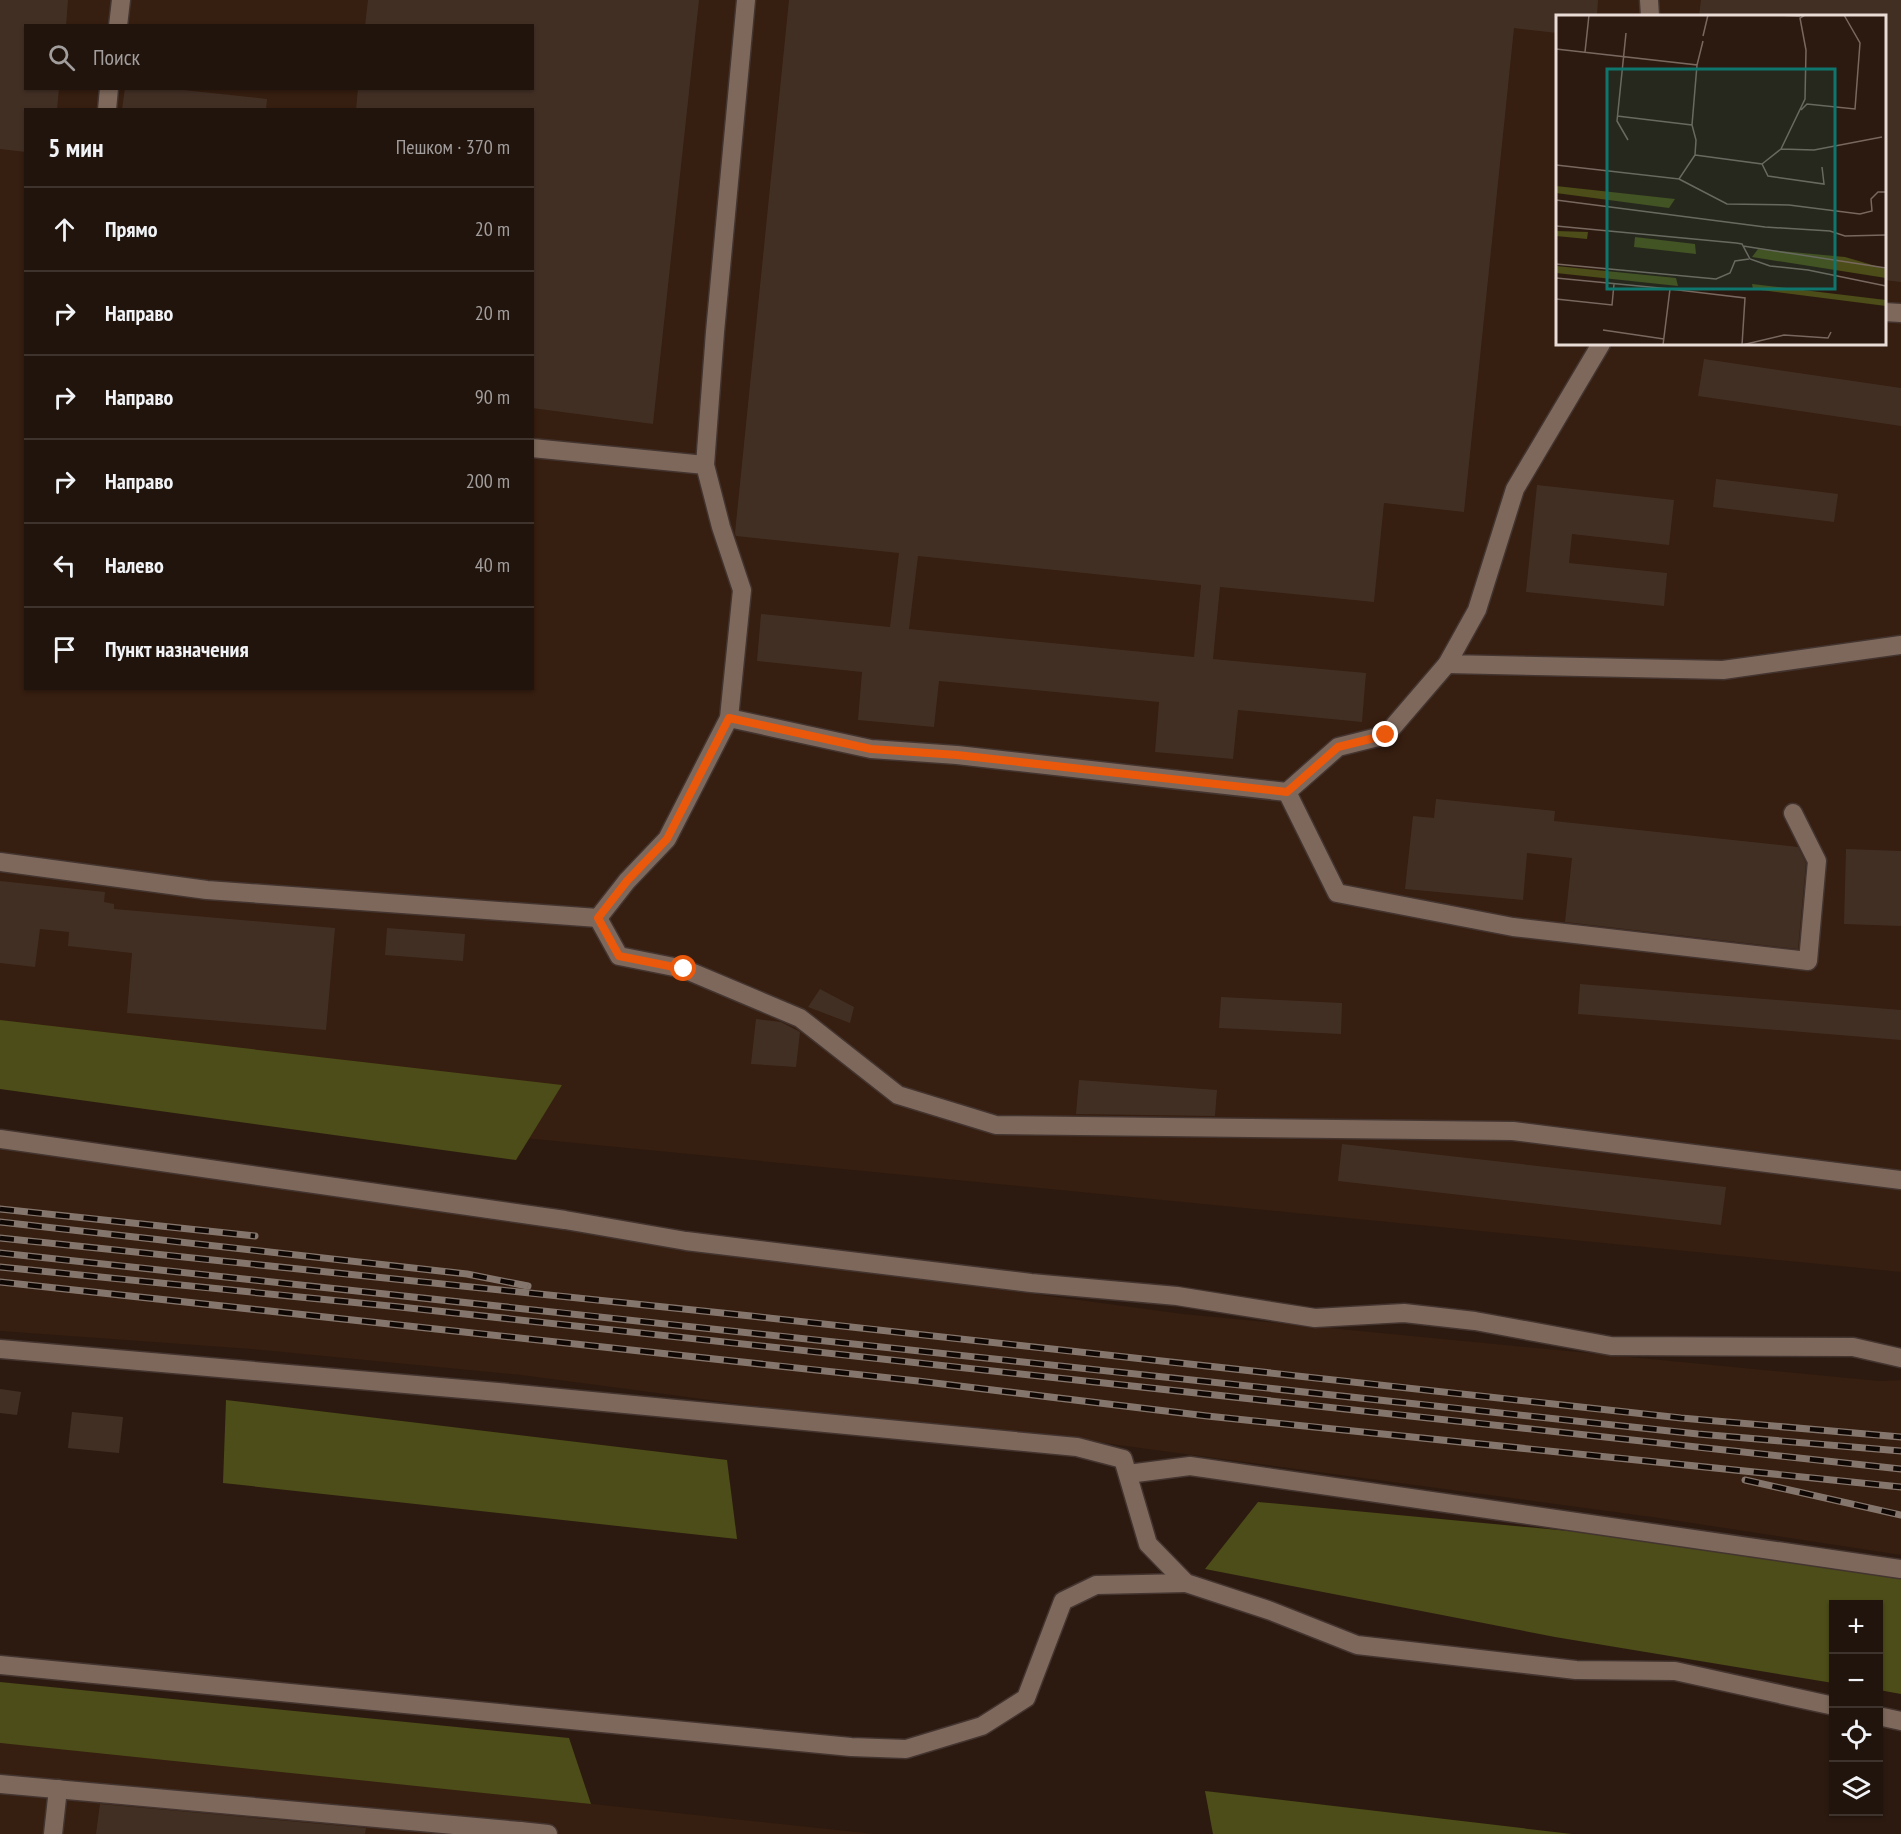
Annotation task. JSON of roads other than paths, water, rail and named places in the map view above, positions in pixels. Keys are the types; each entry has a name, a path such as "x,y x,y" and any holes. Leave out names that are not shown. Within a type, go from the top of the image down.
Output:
{"lane":[{"path":"118,24 121,0"},
{"path":"598,918 627,881 667,839 729,718 742,590 705,465 746,0"},
{"path":"1649,0 1650,15"},
{"path":"107,108 109,90"},
{"path":"1886,312 1901,313"},
{"path":"729,718 871,749 969,756 1287,792 1338,747 1386,735 1448,664 1477,610 1515,489 1598,351"},
{"path":"534,448 705,465"},
{"path":"1448,664 1723,670 1901,645"},
{"path":"1287,792 1337,893 1513,927 1809,961 1817,861 1793,813"},
{"path":"0,862 207,890 598,918"},
{"path":"598,918 619,956 684,969 800,1018 898,1095 996,1125 1513,1131 1901,1180"},
{"path":"0,1139 565,1220 686,1241 1031,1283 1177,1296 1315,1318 1404,1312 1475,1321 1611,1346 1853,1347 1901,1358"},
{"path":"0,1349 498,1392 1077,1447 1123,1459 1148,1544 1186,1583"},
{"path":"1128,1474 1190,1466 1901,1569"},
{"path":"0,1665 851,1748 906,1749 982,1726 1026,1698 1063,1601 1096,1585 1186,1583 1271,1611 1357,1645 1576,1670 1675,1671 1829,1705"},
{"path":"1883,1717 1901,1721"},
{"path":"0,1784 548,1834"},
{"path":"53,1834 58,1789"}],"railway":[{"path":"0,1209 255,1236"},
{"path":"0,1222 467,1274 528,1286"},
{"path":"0,1238 751,1316 1681,1418 1901,1437"},
{"path":"0,1253 1698,1434 1901,1451"},
{"path":"0,1267 400,1307 1901,1469"},
{"path":"0,1282 918,1381 1207,1416 1901,1487"},
{"path":"1745,1480 1901,1515"}]}
